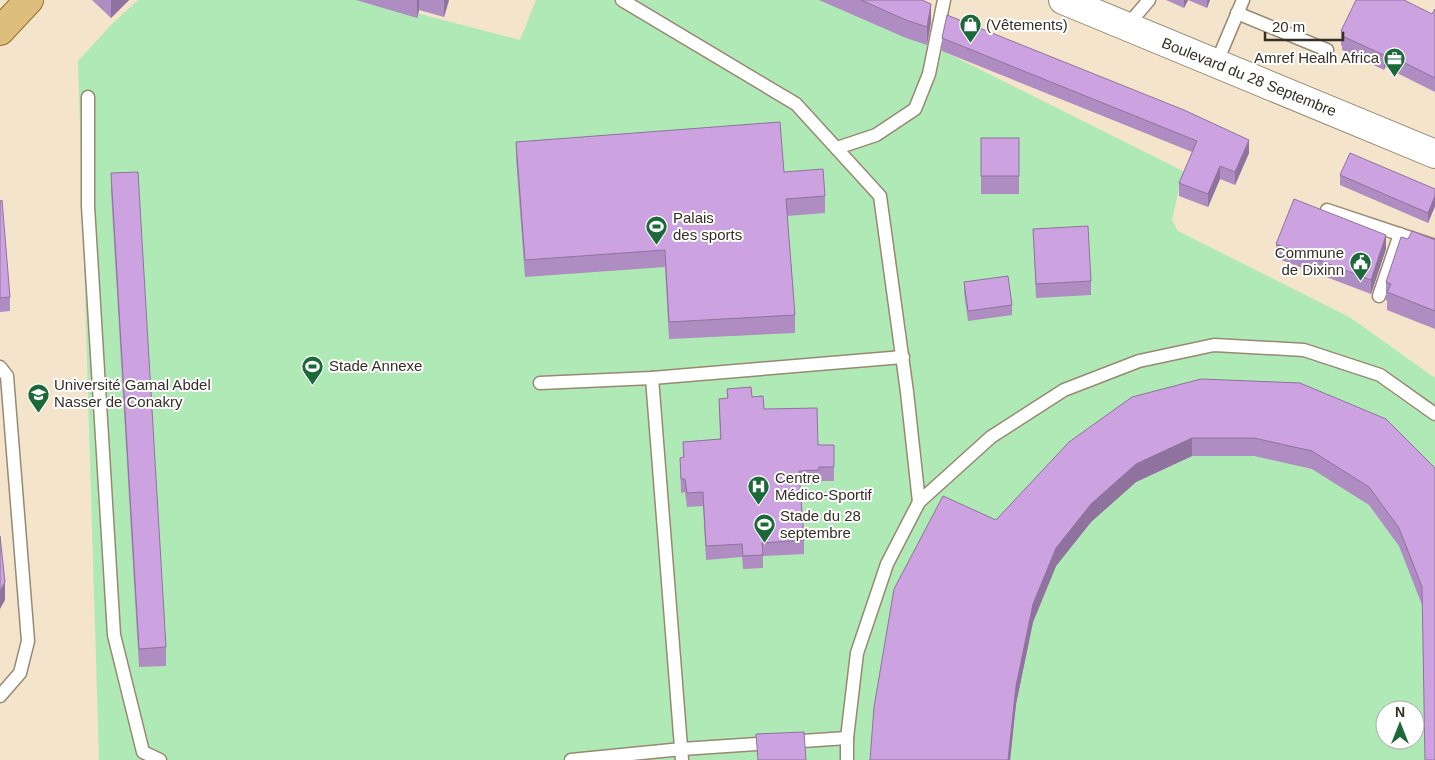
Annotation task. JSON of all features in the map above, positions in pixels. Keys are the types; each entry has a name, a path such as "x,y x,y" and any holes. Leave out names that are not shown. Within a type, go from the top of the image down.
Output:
{"main road":[{"path":"0,31 29,0"},
{"name":"Boulevard du 28 Septembre","path":"1063,0 1435,154"}],"lane":[{"path":"622,0 796,104 880,196 919,502"},
{"path":"837,148 876,135 915,109 929,74 944,0"},
{"path":"1126,27 1149,0"},
{"path":"1216,64 1243,0"},
{"path":"1238,13 1327,50"},
{"path":"88,97 88,206 114,635 143,752 160,760"},
{"path":"1327,210 1435,246"},
{"path":"1379,296 1400,234"},
{"path":"847,760 847,738 857,653 887,564 919,502 991,437 1064,390 1138,361 1214,345 1304,350 1380,375 1435,414"},
{"path":"540,383 652,378 902,357"},
{"path":"0,366 7,376 28,641 20,673 0,696"},
{"path":"652,378 682,754"},
{"path":"571,760 682,754 847,738"}],"green space":[{"name":"Stade du 28 septembre","path":"138,0 367,0 520,40 536,0 823,0 943,51 1183,171 1172,220 1178,231 1351,318 1435,378 1435,760 99,760 78,61 111,25"}],"building":[{"path":"861,0 922,0 931,4 927,27 906,20"},
{"path":"1356,0 1404,0 1432,14 1435,9 1435,78 1385,53 1384,55 1342,36 1344,32 1341,31"},
{"path":"947,15 1184,110 1249,140 1235,172 1220,166 1208,194 1179,183 1197,141 942,38"},
{"name":"Palais des sports","path":"780,122 784,172 823,169 825,196 786,199 795,315 669,322 665,250 525,260 516,142"},
{"path":"981,138 1019,138 1019,176 981,176"},
{"path":"1350,153 1435,189 1435,196 1428,213 1340,175"},
{"path":"138,172 166,647 139,649 111,173"},
{"path":"1294,199 1386,235 1371,280 1276,244"},
{"path":"2,200 10,297 0,298 0,201"},
{"path":"1088,226 1091,281 1036,284 1033,229"},
{"path":"1412,231 1435,240 1435,311 1387,292 1391,284 1386,282 1401,237 1408,239"},
{"path":"1008,276 1012,305 968,311 964,282"},
{"path":"1201,379 1300,383 1386,419 1435,468 1435,760 1425,760 1422,587 1399,528 1369,487 1312,451 1254,438 1192,438 1136,464 1091,504 1056,548 1033,604 1016,686 1008,760 870,760 874,707 894,589 943,496 996,520 1069,442 1132,397"},
{"path":"751,387 752,397 763,396 764,409 817,408 818,445 834,445 834,467 819,467 819,470 799,471 804,540 762,543 763,555 743,556 742,544 706,546 703,492 687,493 685,479 681,479 680,458 684,457 683,442 721,439 719,399 728,398 727,389"},
{"path":"0,536 5,582 0,591"},
{"path":"804,732 806,760 758,760 756,734"}],"place":[{"name":"(Vêtements)","path":"970,44"},
{"name":"Amref Healh Africa","path":"1395,77"},
{"name":"Palais des sports","path":"657,246"},
{"name":"Commune de Dixinn","path":"1360,281"},
{"name":"Stade Annexe","path":"313,385"},
{"name":"Université Gamal Abdel Nasser de Conakry","path":"38,413"},
{"name":"Centre Médico-Sportif","path":"759,506"},
{"name":"Stade du 28 septembre","path":"764,544"}]}
